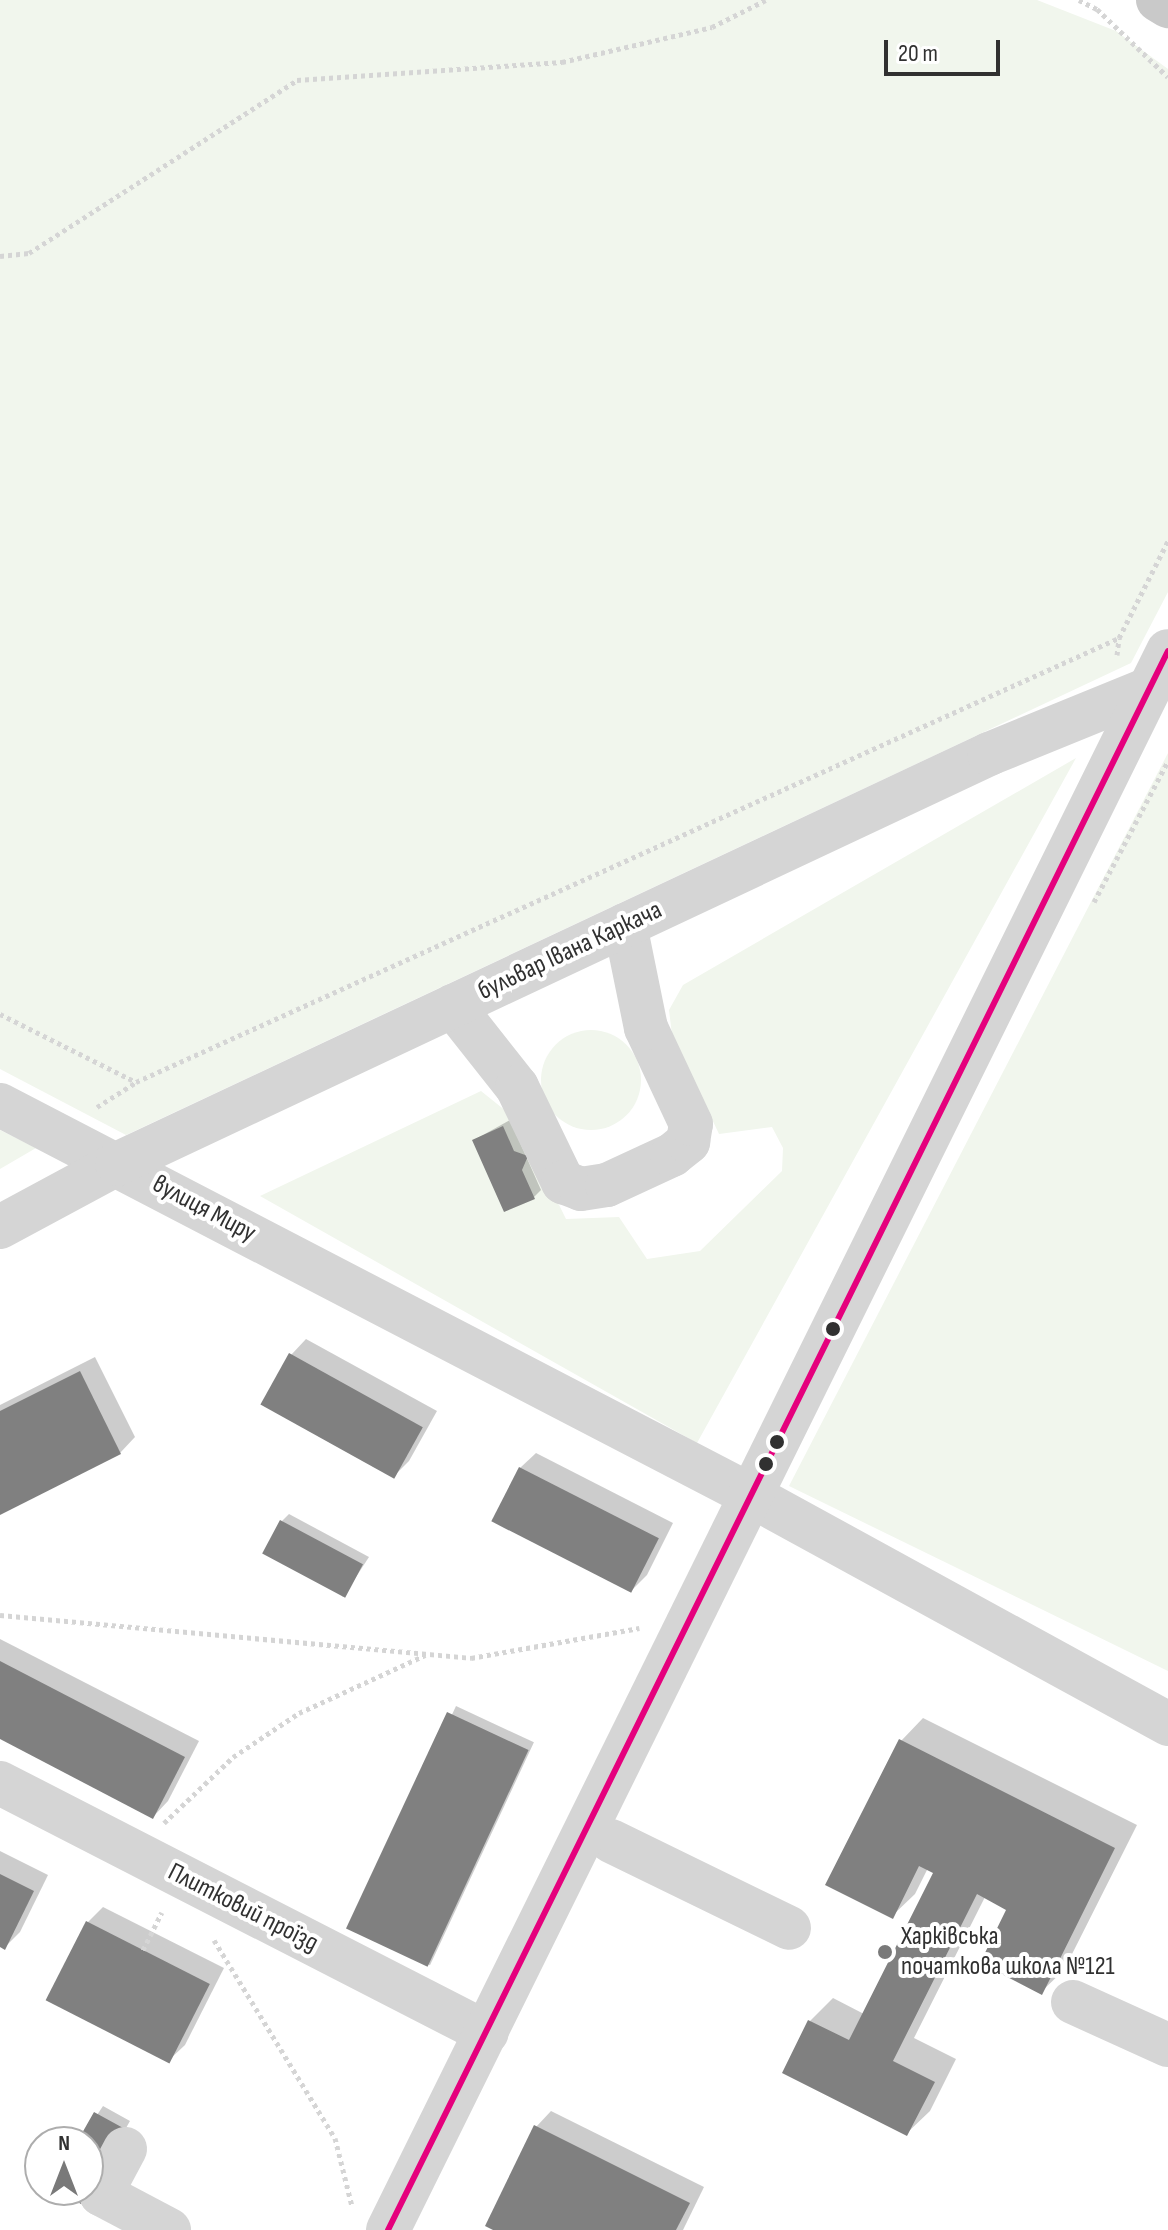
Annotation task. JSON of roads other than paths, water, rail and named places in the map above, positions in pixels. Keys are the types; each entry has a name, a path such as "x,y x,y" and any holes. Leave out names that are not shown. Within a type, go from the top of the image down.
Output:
{"main road":[{"path":"1158,0 1168,6"}],"street":[{"path":"371,2223 487,2033 1168,651"},
{"name":"бульвар Івана Каркача","path":"0,1227 117,1164 989,754 1148,689"},
{"path":"453,1006 517,1087 563,1182 581,1189 607,1185 672,1155 688,1142 691,1124 646,1028 625,925"},
{"name":"вулиця Миру","path":"0,1105 750,1495 1168,1724"},
{"name":"Плитковий проїзд","path":"0,1783 487,2033"},
{"path":"611,1841 789,1928"},
{"path":"1073,2002 1168,2045"},
{"path":"125,2149 101,2194 169,2230"}],"place":[{"name":"Харківська початкова школа №121","path":"885,1952"}]}
